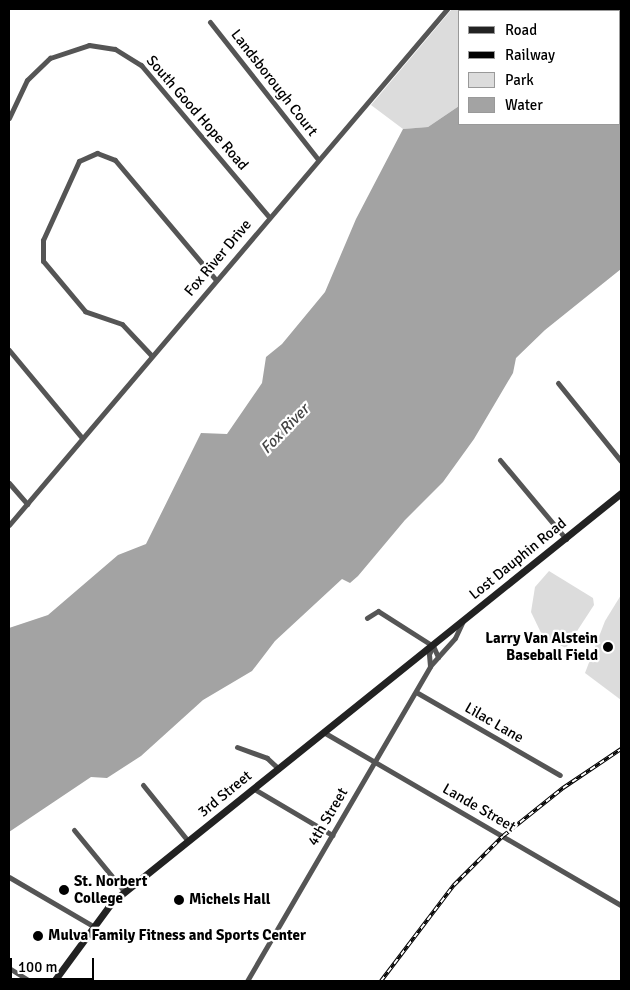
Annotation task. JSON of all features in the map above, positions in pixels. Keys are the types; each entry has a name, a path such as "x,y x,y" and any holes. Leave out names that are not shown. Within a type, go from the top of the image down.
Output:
{"main road":[{"name":"Lost Dauphin Road","path":"432,646 621,493"},
{"name":"3rd Street","path":"54,981 93,926 125,892 432,646"}],"street":[{"name":"Fox River Drive","path":"9,525 151,355 447,9"},
{"name":"Landsborough Court","path":"210,22 318,159"},
{"name":"South Good Hope Road","path":"9,118 27,80 50,58 89,45 116,49 141,65 269,217"},
{"path":"151,355 122,324 85,311 44,261 43,240 76,165 86,156 97,153 111,156 216,280"},
{"path":"9,350 82,438"},
{"path":"558,383 621,460"},
{"path":"500,460 566,538"},
{"path":"9,483 27,504"},
{"path":"367,618 378,611 432,646 438,657"},
{"name":"4th Street","path":"247,981 430,666 455,638 463,621"},
{"name":"4th Street","path":"430,666 429,654 432,646"},
{"name":"Lilac Lane","path":"416,692 560,775"},
{"name":"Lande Street","path":"324,733 621,905"},
{"path":"237,747 270,760 279,769"},
{"path":"143,785 188,841"},
{"path":"254,789 332,835"},
{"path":"74,830 125,892"},
{"path":"9,877 93,926"},
{"path":"9,968 30,981"}],"green space":[{"path":"452,9 621,9 620,11 458,10 458,107 428,127 403,129 371,105"},
{"path":"549,571 593,598 594,605 566,648 543,637 531,612 535,587"},
{"name":"Larry Van Alstein Baseball Field","path":"621,595 621,700 585,673 605,621"}],"water":[{"name":"Fox River","path":"621,10 621,269 545,330 516,358 513,373 474,439 443,482 405,520 358,576 350,583 342,579 275,641 252,671 203,700 141,756 107,778 91,777 9,832 9,628 48,615 118,555 146,544 201,433 227,434 262,383 266,357 282,344 325,292 356,219 403,129 428,127 458,107 458,125 620,125"}],"railway":[{"path":"381,981 454,885 503,836 563,788 621,749"}],"place":[{"name":"Larry Van Alstein Baseball Field","path":"608,647"},
{"name":"St. Norbert College","path":"64,890"},
{"name":"Michels Hall","path":"179,900"},
{"name":"Mulva Family Fitness and Sports Center","path":"38,936"}]}
